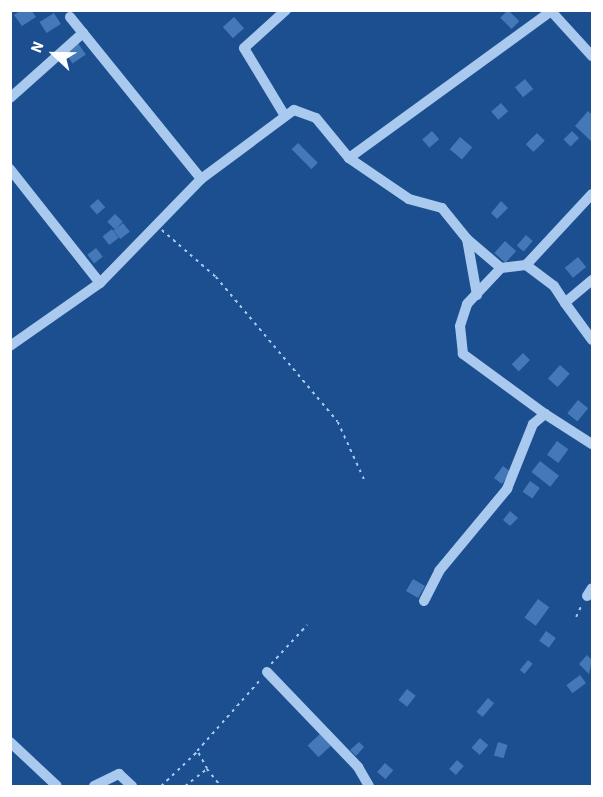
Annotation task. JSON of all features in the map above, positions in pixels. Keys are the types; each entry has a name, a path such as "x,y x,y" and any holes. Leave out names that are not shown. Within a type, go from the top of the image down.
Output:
{"street":[{"path":"285,116 243,48 286,10"},
{"path":"350,158 551,11 592,56"},
{"path":"69,17 201,179"},
{"path":"10,98 82,33"},
{"path":"10,346 100,283 201,179 294,110 316,118 350,158 409,198 442,208 466,239 501,268"},
{"path":"10,169 100,283"},
{"path":"592,194 526,265 501,268 466,304 460,326 463,354 545,414 592,444"},
{"path":"466,239 476,268 477,295"},
{"path":"526,265 554,286 592,340"},
{"path":"565,303 592,282"},
{"path":"424,601 439,571 507,489 533,424 545,414"},
{"path":"267,672 358,767 369,786"},
{"path":"10,742 57,786"},
{"path":"94,786 119,774 132,786"}],"path":[{"path":"156,225 216,277 338,422 364,479"},
{"path":"576,617 590,592"},
{"path":"162,786 198,751 307,625"},
{"path":"198,751 207,769 221,786"},
{"path":"185,786 207,769"}],"building":[{"path":"21,10 31,10 36,17 22,26 14,15"},
{"path":"508,10 519,21 512,29 500,18"},
{"path":"54,13 61,24 46,33 40,22"},
{"path":"234,17 244,28 233,38 223,27"},
{"path":"78,43 86,55 73,64 65,52"},
{"path":"525,79 533,89 523,97 515,87"},
{"path":"501,103 508,111 498,120 491,112"},
{"path":"588,111 592,115 592,142 575,126"},
{"path":"432,131 439,139 429,148 422,140"},
{"path":"572,131 579,138 571,147 564,139"},
{"path":"537,133 545,141 533,152 526,144"},
{"path":"460,137 472,147 462,160 450,149"},
{"path":"298,143 318,163 311,169 292,149"},
{"path":"98,199 105,207 97,215 90,206"},
{"path":"501,201 508,208 497,219 491,213"},
{"path":"115,214 123,222 115,230 107,222"},
{"path":"123,223 130,232 120,239 114,230"},
{"path":"112,229 119,238 109,245 103,236"},
{"path":"526,235 533,241 524,251 517,246"},
{"path":"505,241 516,251 505,263 494,253"},
{"path":"96,248 103,257 94,263 87,255"},
{"path":"578,257 586,267 573,278 565,268"},
{"path":"523,353 530,360 519,371 512,364"},
{"path":"560,365 570,374 558,387 548,378"},
{"path":"578,400 588,408 577,421 567,413"},
{"path":"557,441 568,449 558,463 547,455"},
{"path":"540,461 559,476 550,487 531,472"},
{"path":"503,466 511,472 502,484 494,478"},
{"path":"530,481 540,488 532,499 523,492"},
{"path":"510,511 518,518 510,526 503,520"},
{"path":"413,579 425,586 418,598 406,591"},
{"path":"538,599 549,607 536,626 524,618"},
{"path":"546,631 556,638 549,648 539,641"},
{"path":"587,655 592,660 589,674 579,664"},
{"path":"528,660 533,664 524,674 520,670"},
{"path":"580,675 586,683 572,693 566,685"},
{"path":"407,689 416,696 407,707 398,700"},
{"path":"488,698 494,703 483,717 476,712"},
{"path":"320,734 331,746 318,757 308,746"},
{"path":"480,738 488,745 480,755 471,748"},
{"path":"359,742 364,747 356,756 350,750"},
{"path":"498,742 508,745 503,758 494,755"},
{"path":"457,760 464,766 456,775 449,769"},
{"path":"385,763 393,770 385,779 377,772"}]}
